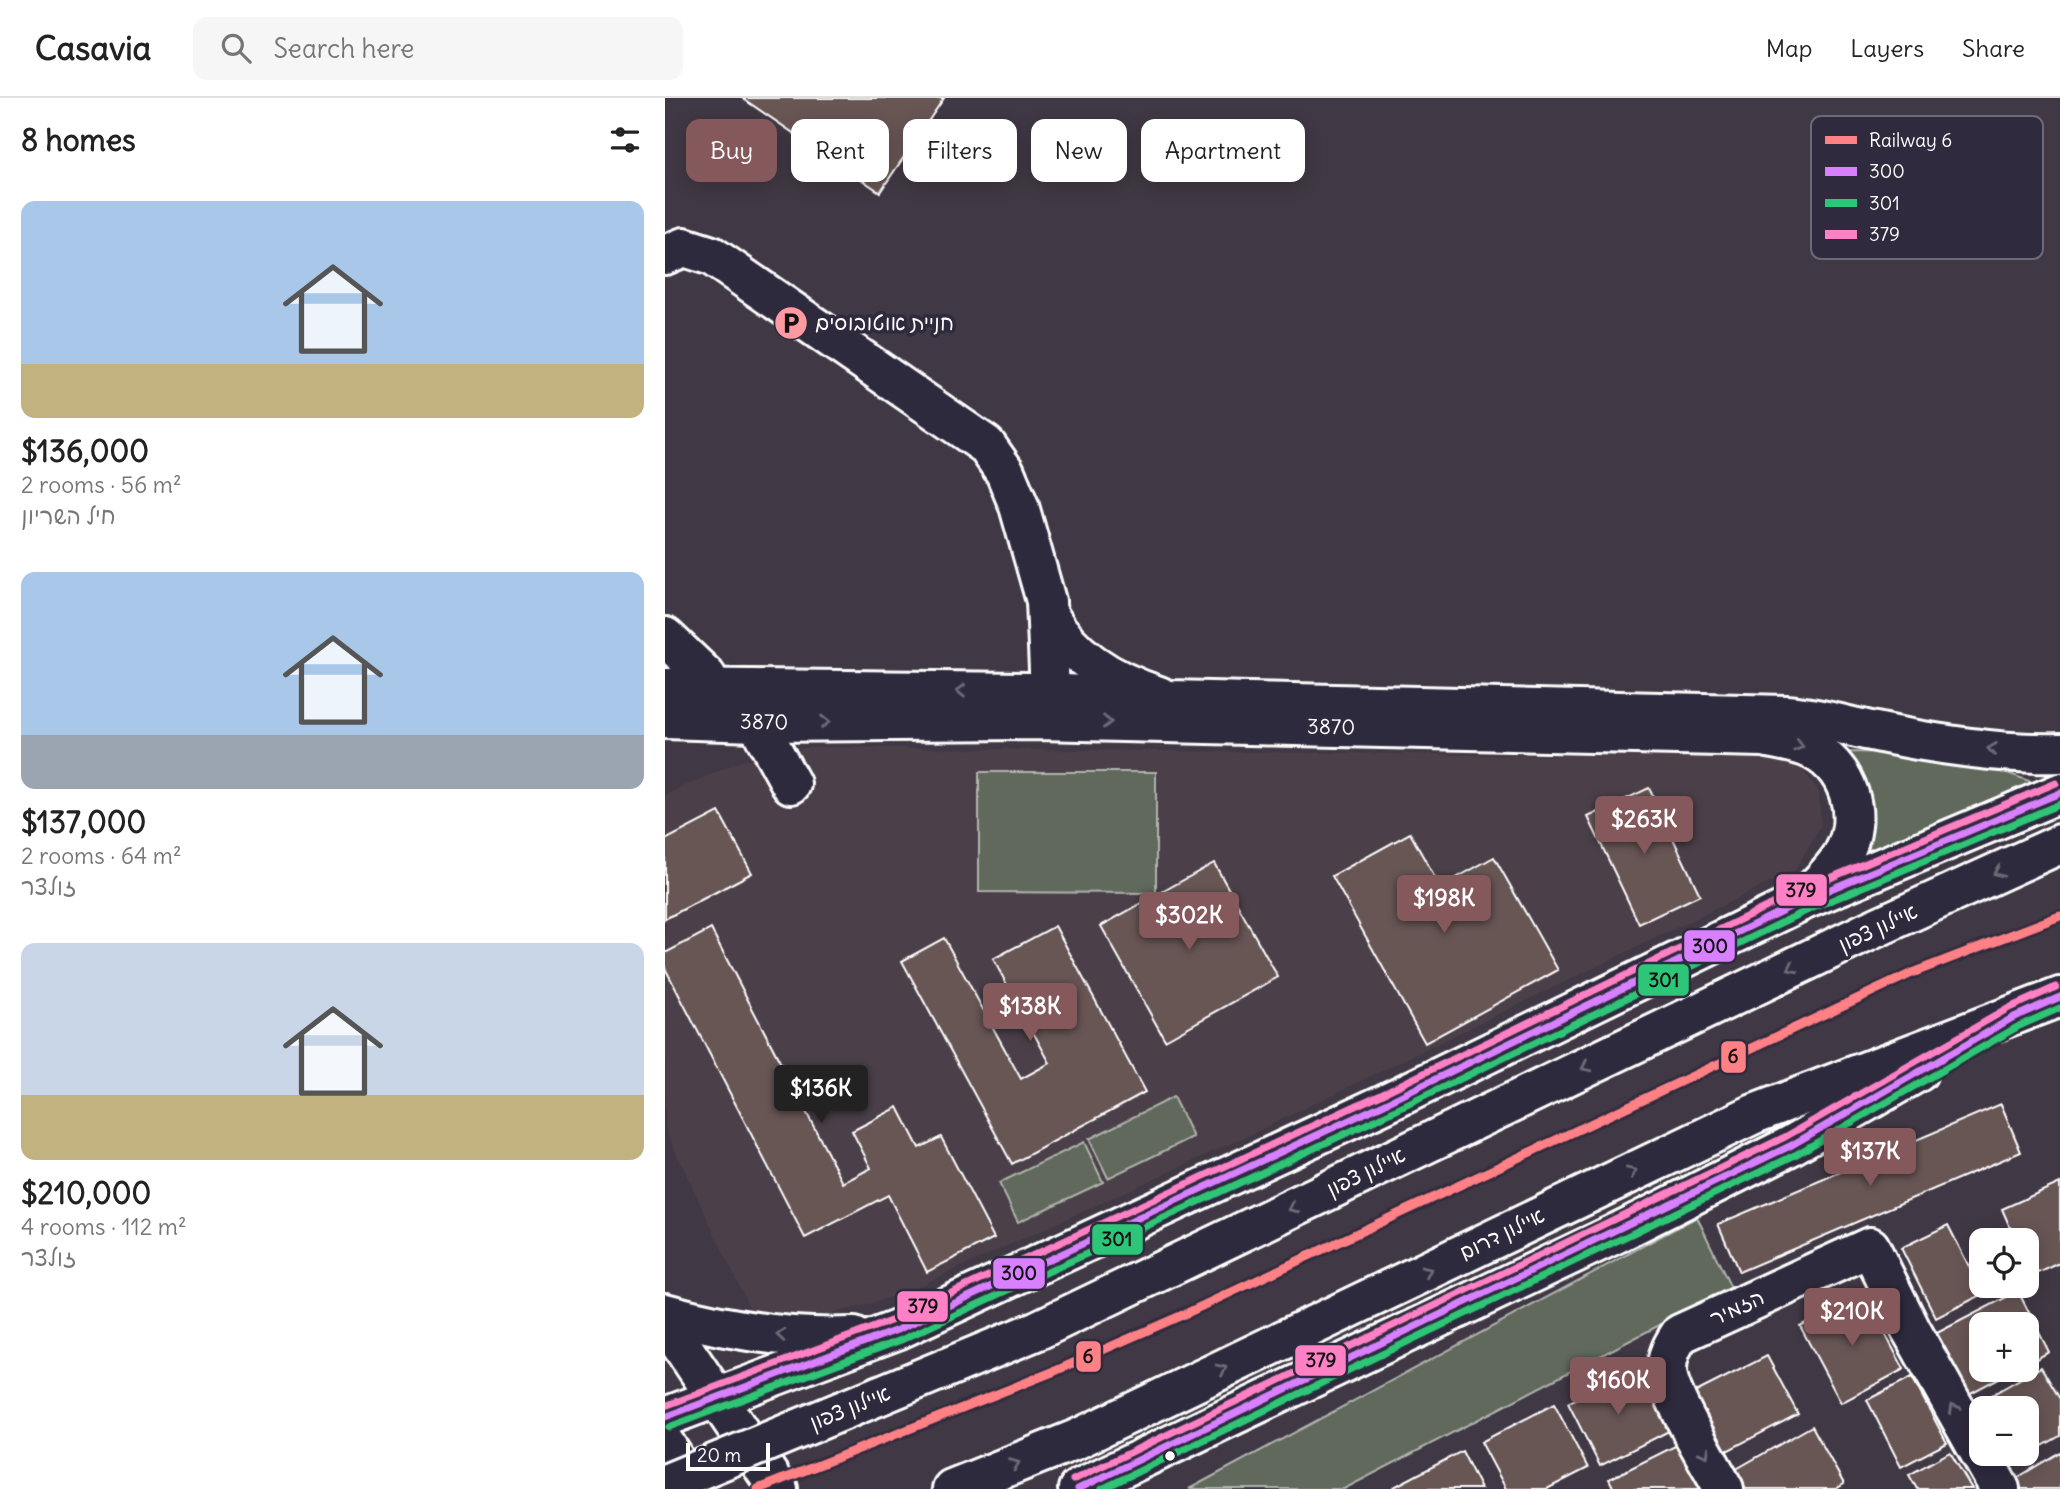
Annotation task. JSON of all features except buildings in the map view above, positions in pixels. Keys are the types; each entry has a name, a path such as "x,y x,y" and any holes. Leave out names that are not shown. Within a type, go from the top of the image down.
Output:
{"main road":[{"path":"665,255 684,247 712,256 986,445 1005,472 1030,535 1037,575 1049,616 1073,647 1094,665 1118,681 1171,700"},
{"path":"1037,575 1030,599 1039,702"},
{"path":"1039,702 1049,616"},
{"path":"665,637 700,668 791,784"},
{"path":"665,688 734,710 1171,700 1786,715 1816,717 1873,732 2015,752 2060,753"},
{"name":"3870","path":"665,719 734,710 1039,702 1764,737 1794,744 1825,758 1838,771 1849,789 1853,815 1851,835 1842,855 1827,877 1802,901"},
{"path":"665,1417 897,1330 1384,1104 1802,901 2060,793"},
{"name":"איילון צפון","path":"665,1484 1038,1330 1871,930 2060,844"},
{"name":"איילון דרום","path":"951,1489 1077,1439 1755,1114 2014,1017 2060,997"},
{"path":"1088,1486 1790,1146 2014,1017"},
{"name":"הזמיר","path":"1724,1489 1688,1423 1666,1372 1669,1350 1680,1334 1870,1247 1911,1330 2000,1489"},
{"path":"665,1313 738,1331 822,1339 897,1330"},
{"path":"665,1321 778,1489"},
{"path":"665,1444 693,1489"}],"shaded area":[{"path":"812,747 1785,760 1803,771 1818,790 1821,825 1795,870 1245,1137 917,1287 870,1304 821,1316 752,1313 665,1129 665,795 738,762"}],"green space":[{"path":"1838,752 1917,753 1980,763 2032,782 1851,866"},
{"path":"979,772 1156,772 1156,893 979,892"},
{"path":"1173,1097 1193,1137 1108,1178 1089,1139"},
{"path":"1084,1142 1103,1182 1018,1222 999,1183"},
{"path":"1697,1217 1731,1288 1344,1489 1189,1489"}],"rail line":[{"name":"6","path":"758,1489 1055,1371 1187,1313 1912,973 2060,916"}],"transit line":[{"name":"379","path":"665,1406 893,1320 1379,1095 1797,892 2056,783"},
{"name":"300","path":"665,1417 897,1330 1384,1104 1802,901 2060,793"},
{"name":"301","path":"669,1427 901,1340 1388,1114 1806,911 2060,804"},
{"name":"379","path":"1073,1480 1785,1137 2009,1008 2056,987"},
{"name":"300","path":"1078,1489 1790,1146 2014,1017 2060,997"},
{"name":"301","path":"1102,1489 1795,1155 2019,1026 2060,1008"}],"place":[{"name":"חניית אוטובוסים","path":"791,323"}]}
